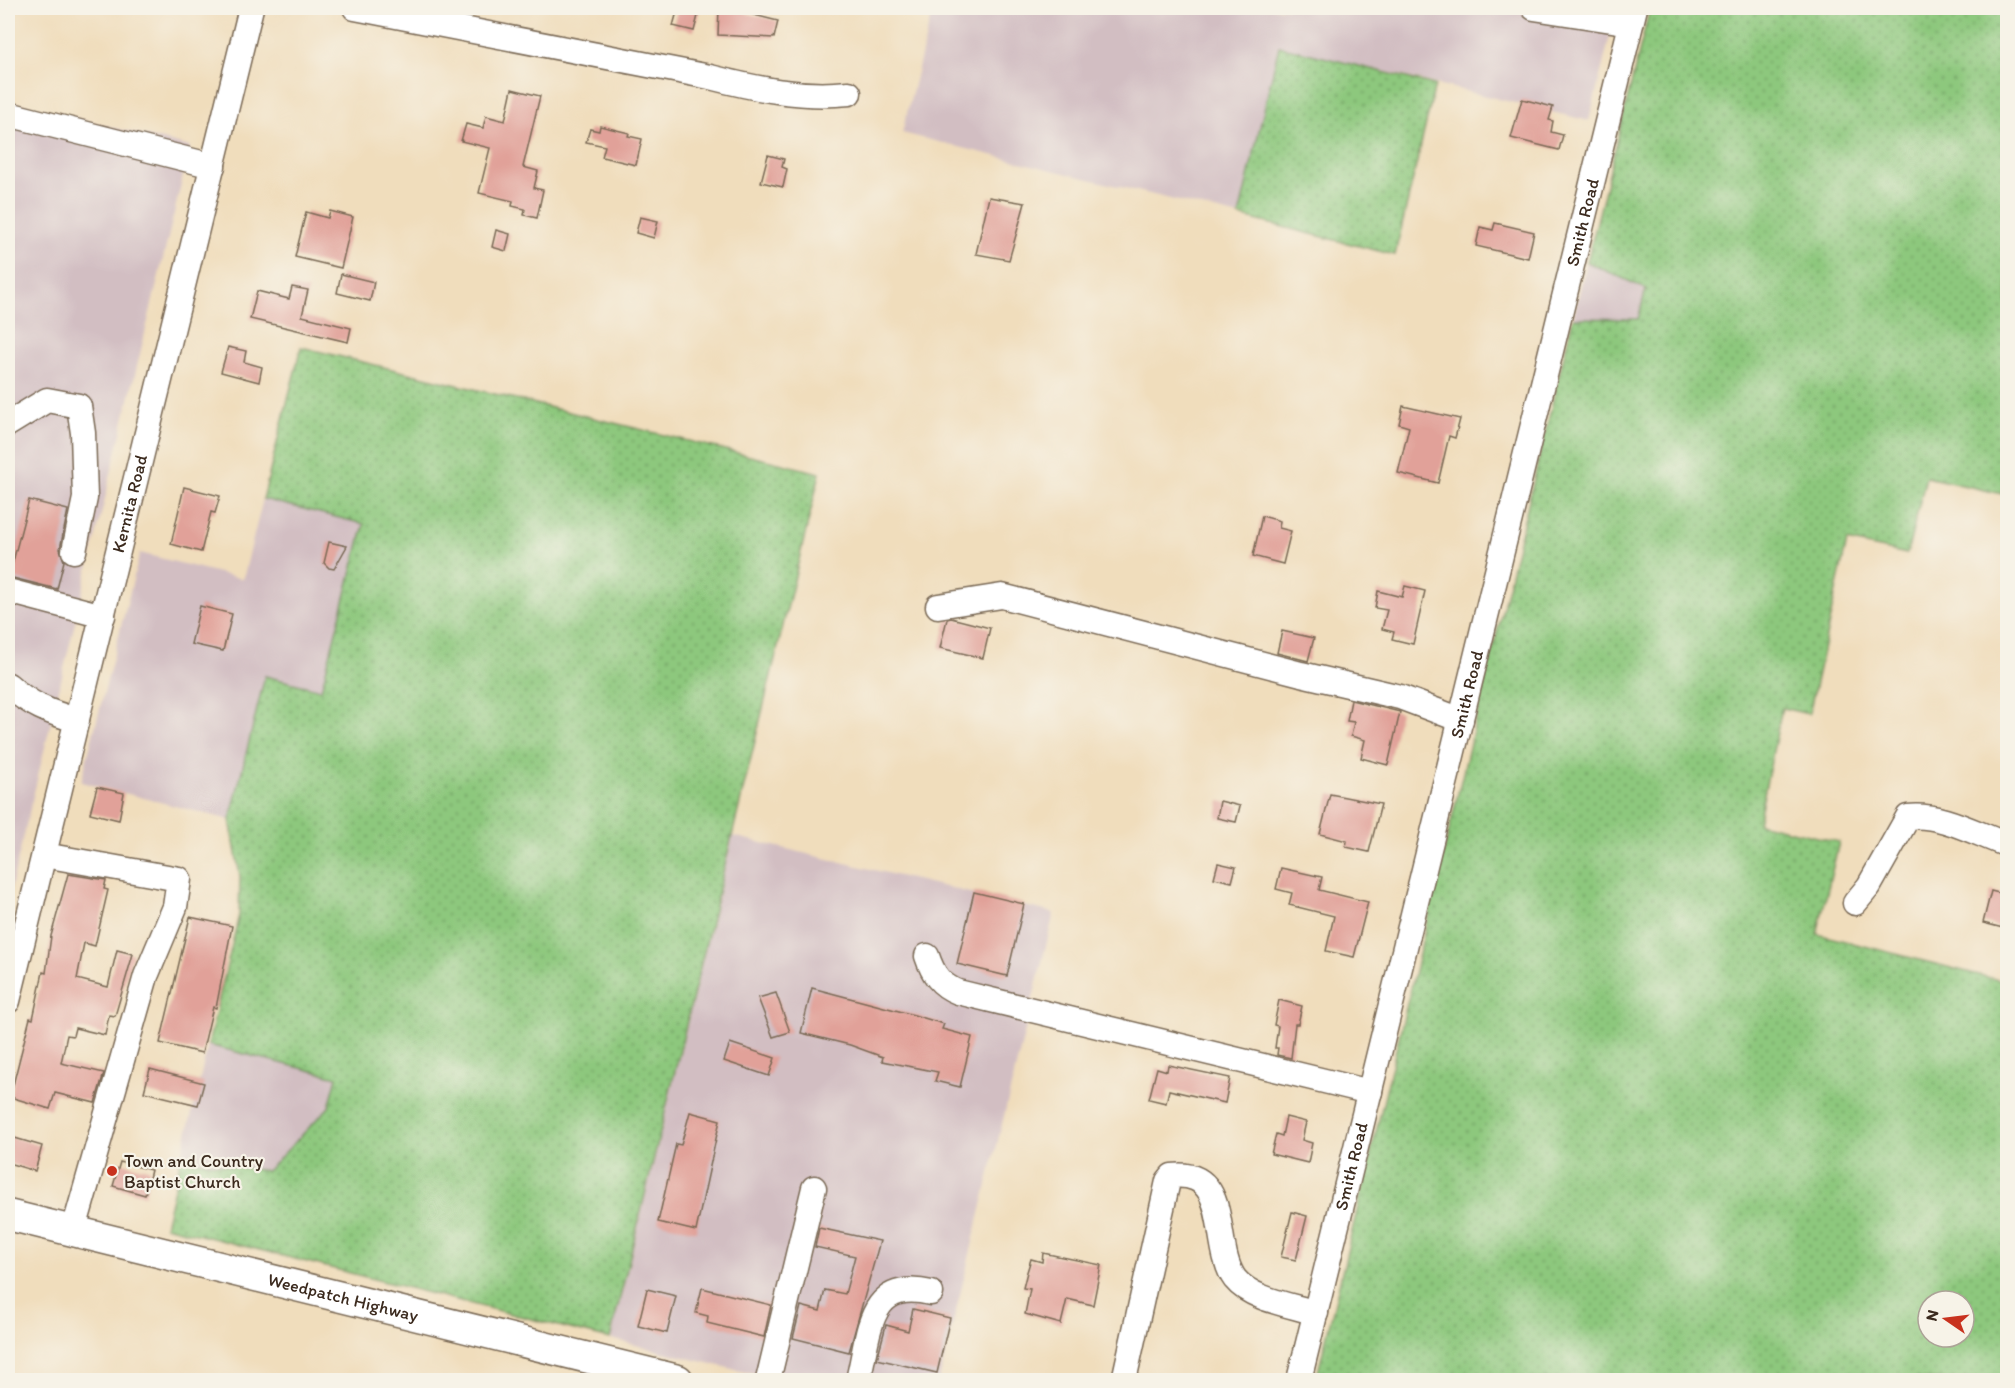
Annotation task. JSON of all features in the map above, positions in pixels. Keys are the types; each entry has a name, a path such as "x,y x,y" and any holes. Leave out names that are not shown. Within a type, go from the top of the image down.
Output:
{"main road":[{"name":"Weedpatch Highway","path":"8,1215 678,1380"}],"street":[{"name":"Kernita Road","path":"8,1001 251,8"},
{"path":"355,8 710,77 768,92 822,96 849,93"},
{"path":"1534,8 1633,15"},
{"name":"Smith Road","path":"1299,1380 1633,15"},
{"path":"8,114 213,166"},
{"path":"8,424 47,400 79,406 83,433 85,498 74,551"},
{"path":"8,591 103,616"},
{"path":"938,606 1002,596 1301,674 1400,697 1461,720"},
{"path":"8,686 23,699 49,713 77,720"},
{"path":"1855,903 1869,885 1908,817 1922,817 1974,830 2007,845"},
{"path":"44,855 179,879 175,907 146,976 74,1230"},
{"path":"927,956 932,970 942,984 958,992 1370,1092"},
{"path":"1124,1380 1168,1181 1172,1176 1197,1180 1214,1197 1221,1238 1235,1278 1251,1291 1316,1313"},
{"path":"768,1380 814,1188"},
{"path":"858,1380 877,1305 893,1292 914,1289 931,1293"}],"shaded area":[{"path":"933,8 1617,8 1589,121 1279,46 1239,216 902,133"},
{"path":"8,101 190,147 8,900"},
{"path":"1587,262 1646,289 1638,319 1573,318"},
{"path":"263,499 364,524 321,690 265,676 230,820 81,782 140,553 243,579"},
{"path":"733,836 1054,913 939,1380 777,1380 611,1339"},
{"path":"208,1045 337,1077 329,1107 267,1171 181,1159"}],"green space":[{"path":"1650,8 2007,8 2007,495 1926,477 1907,554 1847,541 1809,714 1782,708 1758,823 1839,842 1817,934 2007,982 2007,1380 1316,1380 1573,318 1638,319 1646,289 1587,262"},
{"path":"1279,46 1435,85 1395,255 1239,216"},
{"path":"301,347 820,473 610,1339 165,1226 181,1159 267,1171 329,1107 337,1077 208,1045 239,915 240,876 230,820 265,676 321,690 364,524 263,499"}],"building":[{"path":"678,8 700,8 694,31 673,26"},
{"path":"719,8 746,8 746,13 778,21 774,38 718,35"},
{"path":"512,89 540,96 523,167 538,171 534,188 543,190 537,218 524,215 525,209 512,206 513,201 479,193 490,148 461,141 466,124 483,128 486,116 505,121"},
{"path":"1522,99 1553,107 1549,120 1553,121 1551,132 1563,135 1559,150 1511,138"},
{"path":"600,126 629,133 628,136 642,139 636,165 602,157 605,146 586,142 590,129 599,131"},
{"path":"768,155 784,159 782,167 787,169 783,187 761,182"},
{"path":"989,197 1025,203 1009,260 976,254"},
{"path":"330,211 353,217 341,268 295,257 306,212 328,218"},
{"path":"640,217 658,221 654,238 636,233"},
{"path":"1495,223 1534,232 1528,258 1476,246 1480,227 1493,230"},
{"path":"496,230 510,234 506,251 492,247"},
{"path":"341,274 374,282 370,301 337,293"},
{"path":"292,287 308,290 302,316 351,328 348,342 250,319 257,291 289,299"},
{"path":"228,347 246,351 244,362 262,367 259,382 221,372"},
{"path":"1403,406 1460,419 1455,438 1449,436 1438,483 1398,473 1409,427 1399,424"},
{"path":"184,487 220,496 215,513 211,512 201,552 171,544"},
{"path":"29,500 68,510 60,549 64,561 57,589 9,577"},
{"path":"1262,516 1280,521 1279,528 1291,531 1283,564 1253,556"},
{"path":"329,542 347,546 334,569 324,563"},
{"path":"1405,586 1425,591 1413,644 1392,639 1394,632 1382,629 1387,610 1375,608 1378,591 1402,597"},
{"path":"200,606 232,614 223,651 191,644"},
{"path":"947,619 990,628 983,658 940,648"},
{"path":"1282,631 1314,638 1308,661 1277,653"},
{"path":"1351,700 1400,712 1388,765 1361,758 1365,740 1351,736 1354,722 1347,721"},
{"path":"97,787 124,793 119,820 90,813"},
{"path":"1330,794 1381,804 1369,852 1346,847 1347,841 1320,834"},
{"path":"1220,801 1240,806 1236,822 1217,818"},
{"path":"1218,863 1236,867 1232,882 1214,878"},
{"path":"1281,868 1322,877 1319,890 1368,902 1354,957 1326,951 1334,916 1289,905 1292,893 1276,889"},
{"path":"68,874 106,880 104,889 108,890 95,946 84,943 77,979 108,987 117,950 133,954 115,1016 109,1015 105,1035 75,1028 73,1036 67,1035 61,1063 104,1073 95,1103 55,1093 50,1109 10,1097 30,1018 33,1019 43,972 46,973 51,936"},
{"path":"1991,891 2007,895 2007,929 1983,923"},
{"path":"974,892 1024,904 1007,976 957,964"},
{"path":"190,917 232,926 216,1008 213,1007 202,1053 160,1043"},
{"path":"812,988 944,1024 942,1029 972,1037 960,1087 935,1081 938,1072 882,1061 883,1057 850,1045 801,1033"},
{"path":"776,993 790,1032 773,1037 758,998"},
{"path":"1279,1000 1302,1006 1298,1024 1295,1024 1291,1058 1277,1055 1278,1048 1275,1048 1278,1026 1274,1025"},
{"path":"730,1043 775,1058 769,1076 724,1061"},
{"path":"1168,1065 1230,1078 1225,1103 1169,1090 1166,1103 1149,1099 1157,1068 1167,1071"},
{"path":"150,1069 204,1083 198,1105 144,1092"},
{"path":"690,1112 720,1120 696,1231 658,1222 676,1144 681,1145"},
{"path":"1286,1117 1306,1122 1302,1140 1312,1143 1308,1163 1271,1154 1276,1134 1282,1136"},
{"path":"8,1136 42,1146 35,1171 8,1163"},
{"path":"120,1162 151,1170 145,1195 113,1186"},
{"path":"1292,1212 1307,1216 1296,1260 1281,1257"},
{"path":"819,1228 880,1241 849,1352 793,1338 801,1306 820,1311 825,1290 845,1294 855,1256 815,1247"},
{"path":"1043,1253 1101,1265 1093,1305 1067,1299 1061,1324 1025,1314 1030,1289 1023,1288 1027,1272 1031,1259 1042,1262"},
{"path":"702,1288 771,1305 764,1337 707,1323 708,1316 696,1313"},
{"path":"647,1289 676,1296 667,1333 638,1326"},
{"path":"913,1309 950,1318 937,1373 877,1359 886,1325 908,1331"}],"place":[{"name":"Town and Country Baptist Church","path":"112,1171"}]}
